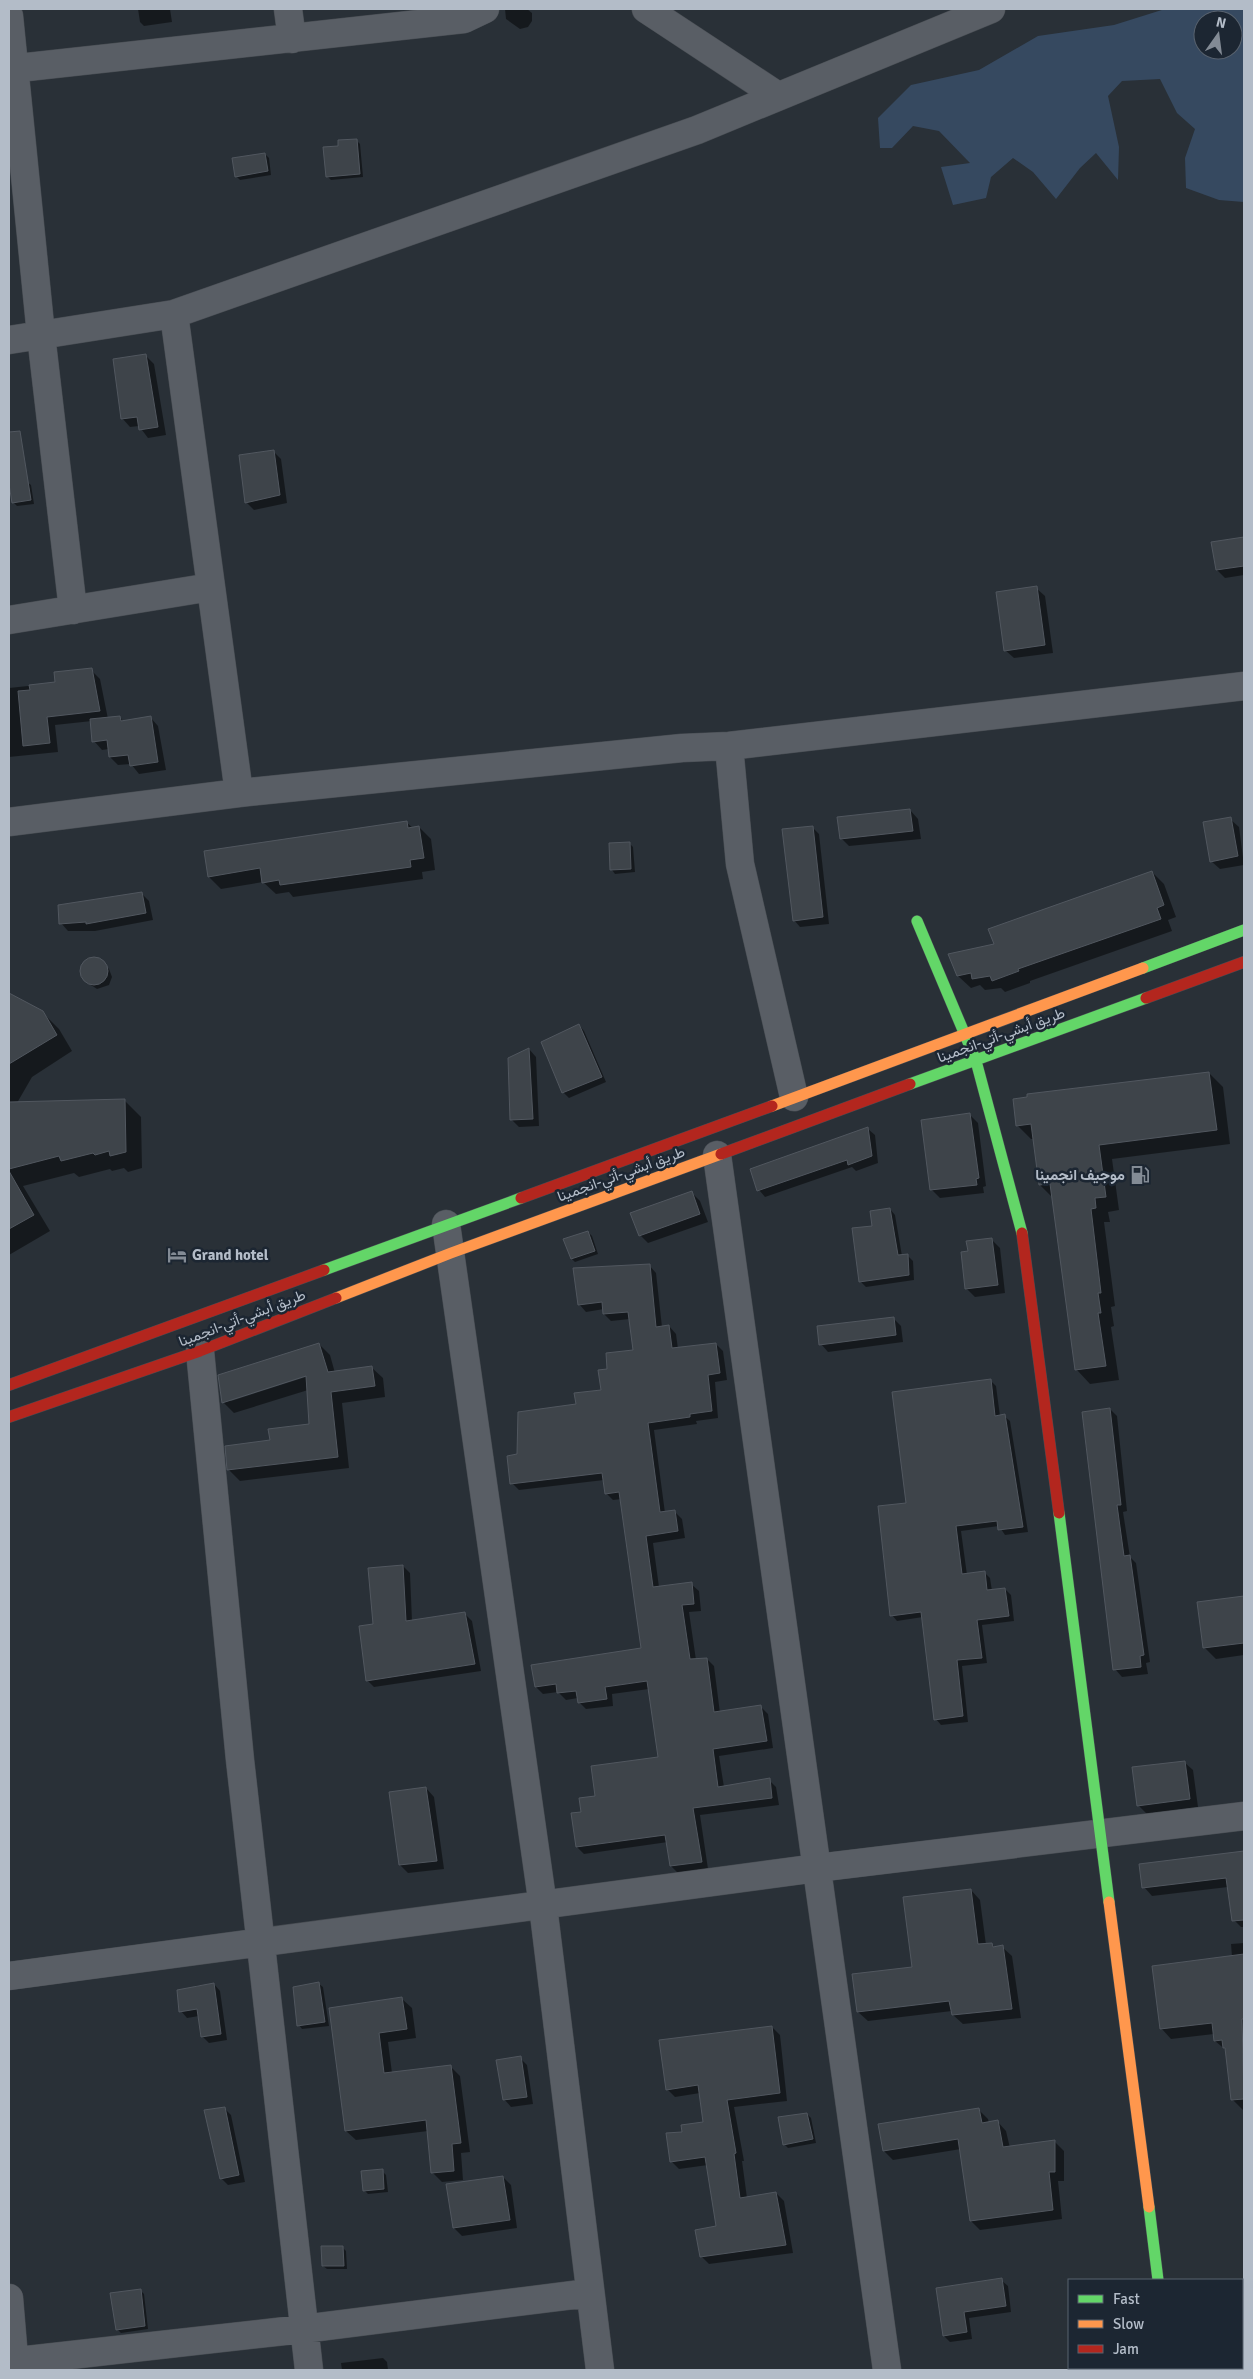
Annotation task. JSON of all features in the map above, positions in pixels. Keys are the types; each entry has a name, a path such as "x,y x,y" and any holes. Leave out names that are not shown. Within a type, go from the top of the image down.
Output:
{"main road":[{"path":"917,921 976,1060 1021,1223 1158,2279"},
{"path":"9,1384 966,1035 1233,954 1244,930"},
{"name":"طريق أبشي-أتي-انجمينا","path":"9,1417 200,1350 452,1253 976,1060 1233,954"}],"street":[{"path":"12,68 289,20 464,19 485,9"},
{"path":"646,9 778,96"},
{"path":"9,340 174,314 697,130 991,9"},
{"path":"9,16 12,68 73,610"},
{"path":"174,314 239,793"},
{"path":"9,620 211,586"},
{"path":"9,822 239,793 682,748 729,746 1244,686"},
{"path":"729,746 740,864 794,1097"},
{"path":"717,1155 887,2370"},
{"path":"446,1224 452,1253 543,1906 589,2293 600,2370"},
{"path":"200,1350 240,1760 309,2370"},
{"path":"9,1976 817,1868 1244,1816"},
{"path":"9,2298 13,2365 589,2293"}],"water":[{"path":"1165,9 1244,9 1244,202 1219,200 1186,188 1185,158 1195,129 1177,113 1160,79 1122,81 1108,96 1119,147 1118,180 1096,153 1080,168 1056,199 1033,172 1013,158 991,177 986,198 953,205 941,167 970,163 939,131 913,126 892,148 880,148 878,118 911,85 979,70 1038,36 1114,25"}],"building":[{"path":"357,139 360,174 326,177 323,147 338,146 338,140"},
{"path":"265,153 268,171 235,177 232,158"},
{"path":"146,354 158,427 139,430 137,417 121,419 113,359"},
{"path":"20,431 31,500 12,503 9,484 9,432"},
{"path":"274,450 280,495 245,503 239,455"},
{"path":"1244,537 1244,566 1216,570 1211,542"},
{"path":"1037,586 1045,645 1004,651 996,592"},
{"path":"92,668 100,711 47,717 50,743 23,746 18,691 30,690 29,685 55,682 54,672"},
{"path":"120,716 121,721 151,716 158,762 130,766 128,755 109,757 107,740 92,742 90,719"},
{"path":"910,809 913,831 840,839 837,817"},
{"path":"1231,817 1238,856 1210,862 1203,822"},
{"path":"407,821 408,828 419,826 424,858 410,860 411,867 280,885 279,880 262,883 260,868 208,877 204,851"},
{"path":"813,826 823,917 793,921 782,829"},
{"path":"630,842 631,869 610,870 609,843"},
{"path":"1152,871 1164,905 1157,908 1161,919 1018,969 1019,971 992,981 990,976 972,979 971,973 957,976 948,954 994,944 988,929"},
{"path":"142,892 146,913 86,924 86,922 59,924 58,905"},
{"path":"94,957 104,961 108,971 104,981 94,985 84,981 80,971 84,961"},
{"path":"9,993 43,1011 57,1035 9,1064"},
{"path":"579,1024 602,1077 562,1093 541,1042"},
{"path":"529,1048 533,1119 510,1120 508,1058"},
{"path":"1209,1072 1217,1130 1099,1145 1106,1197 1095,1198 1096,1208 1091,1209 1101,1293 1098,1293 1101,1313 1098,1313 1106,1366 1075,1370 1050,1184 1039,1185 1031,1124 1016,1126 1013,1099 1027,1097 1027,1094"},
{"path":"125,1099 126,1152 110,1156 109,1151 95,1155 93,1153 61,1161 59,1156 9,1169 9,1102"},
{"path":"970,1113 979,1178 976,1179 977,1185 930,1190 921,1120"},
{"path":"868,1127 872,1156 848,1165 847,1160 757,1191 750,1169"},
{"path":"9,1171 34,1215 9,1229"},
{"path":"692,1191 700,1214 639,1236 630,1213"},
{"path":"890,1208 898,1255 908,1254 909,1275 859,1282 852,1228 872,1226 870,1211"},
{"path":"588,1231 595,1251 571,1259 563,1239"},
{"path":"992,1238 998,1285 965,1289 961,1252 968,1251 966,1241"},
{"path":"650,1264 656,1327 669,1325 672,1348 716,1343 720,1373 708,1375 712,1411 690,1414 690,1417 648,1423 660,1512 675,1510 678,1531 646,1536 653,1587 692,1582 694,1604 682,1605 690,1659 707,1658 714,1712 761,1705 767,1741 713,1749 718,1787 770,1778 772,1798 693,1808 702,1862 670,1866 665,1835 576,1847 571,1813 581,1812 579,1798 595,1796 591,1766 658,1757 647,1681 605,1687 607,1699 578,1703 576,1691 557,1693 556,1684 535,1687 531,1665 641,1648 619,1492 605,1494 602,1473 510,1484 507,1456 517,1454 518,1412 576,1404 574,1393 601,1390 598,1370 607,1369 606,1353 633,1350 628,1312 603,1314 602,1302 578,1305 573,1268"},
{"path":"894,1317 896,1335 819,1345 817,1326"},
{"path":"319,1343 328,1372 372,1366 375,1386 331,1392 338,1457 227,1470 225,1446 270,1440 268,1429 309,1424 306,1376 222,1403 218,1375"},
{"path":"991,1379 995,1416 1005,1414 1023,1527 998,1530 997,1521 956,1526 962,1574 985,1571 987,1590 1005,1588 1009,1616 977,1620 982,1658 957,1660 963,1716 934,1720 921,1612 890,1616 878,1506 906,1503 892,1392"},
{"path":"1110,1408 1121,1505 1117,1505 1124,1556 1130,1555 1144,1655 1140,1656 1141,1667 1113,1670 1082,1412"},
{"path":"403,1565 406,1621 465,1612 475,1664 366,1681 359,1626 373,1624 368,1568"},
{"path":"1244,1596 1244,1643 1203,1648 1197,1602"},
{"path":"1185,1761 1190,1799 1137,1806 1132,1767"},
{"path":"426,1787 437,1861 399,1865 389,1792"},
{"path":"1244,1851 1244,1920 1232,1921 1226,1878 1142,1888 1139,1864"},
{"path":"971,1889 978,1944 992,1943 993,1947 1003,1945 1012,2009 952,2015 949,2001 857,2012 852,1974 912,1967 903,1897"},
{"path":"1244,1954 1244,2019 1242,2019 1244,2099 1231,2100 1225,2048 1223,2048 1222,2040 1214,2041 1212,2023 1160,2029 1152,1966"},
{"path":"319,1982 325,2022 297,2026 293,1987"},
{"path":"214,1983 221,2034 201,2037 197,2009 179,2012 177,1990"},
{"path":"402,1997 407,2029 379,2033 384,2073 451,2065 461,2143 452,2144 454,2171 431,2173 426,2120 345,2131 329,2008"},
{"path":"772,2026 780,2093 727,2100 736,2153 734,2154 740,2198 776,2192 786,2245 700,2257 695,2230 716,2226 705,2157 670,2162 666,2133 682,2132 681,2125 703,2122 698,2085 666,2090 659,2040"},
{"path":"521,2056 527,2097 503,2100 496,2060"},
{"path":"225,2107 239,2175 220,2179 204,2110"},
{"path":"979,2108 982,2123 998,2120 1003,2147 1055,2140 1055,2172 1049,2172 1053,2210 970,2221 958,2139 883,2151 878,2124"},
{"path":"807,2113 813,2139 783,2145 778,2117"},
{"path":"383,2169 384,2189 363,2191 361,2171"},
{"path":"503,2176 510,2220 453,2228 446,2184"},
{"path":"321,2246 343,2246 344,2266 322,2266"},
{"path":"1002,2278 1006,2306 964,2312 967,2332 943,2336 936,2288"},
{"path":"141,2289 145,2326 116,2330 110,2293"}],"traffic: fast":[{"path":"917,921 976,1061 1022,1233"},
{"path":"1143,968 1244,930"},
{"path":"910,1084 1146,998"},
{"path":"324,1270 521,1198"},
{"path":"1059,1513 1109,1902"},
{"path":"1149,2207 1158,2279"}],"traffic: slow":[{"path":"772,1106 1143,968"},
{"path":"336,1298 451,1253 721,1154"},
{"path":"1109,1902 1149,2207"}],"traffic: jam":[{"path":"1146,998 1244,962"},
{"path":"721,1154 910,1084"},
{"path":"521,1198 772,1106"},
{"path":"1022,1233 1059,1513"},
{"path":"9,1385 324,1270"},
{"path":"9,1417 200,1351 336,1298"}],"place":[{"name":"موجيف انجمينا","path":"1140,1175"},
{"name":"Grand hotel","path":"177,1255"}]}
